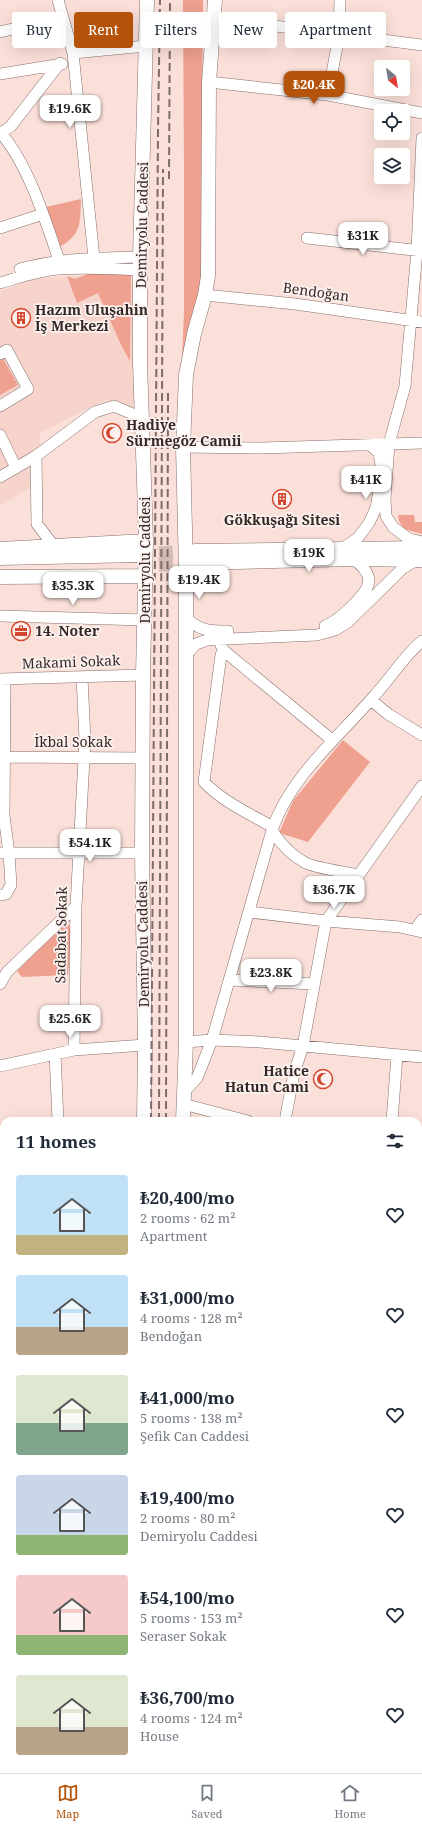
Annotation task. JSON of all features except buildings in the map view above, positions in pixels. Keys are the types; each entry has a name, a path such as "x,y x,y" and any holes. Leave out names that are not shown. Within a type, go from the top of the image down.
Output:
{"main road":[{"name":"Demiryolu Caddesi","path":"147,0 147,12"},
{"path":"183,1117 186,1042 186,617 183,447 186,375 208,276 209,82 215,0"},
{"name":"Demiryolu Caddesi","path":"144,1117 145,1045 142,758 145,620 141,566 146,541 140,362 146,48"},
{"path":"0,549 146,541"},
{"path":"422,548 343,548 195,557 422,560"},
{"path":"0,558 141,566"},
{"path":"0,570 141,566"},
{"path":"0,576 141,566"}],"street":[{"path":"58,0 61,12"},
{"path":"340,0 340,12"},
{"path":"214,18 285,28"},
{"path":"0,32 12,29"},
{"path":"66,31 73,53 75,66 94,258"},
{"path":"386,41 422,45"},
{"path":"73,53 141,46"},
{"path":"328,95 337,48"},
{"path":"0,74 60,64 75,66"},
{"path":"60,64 11,126 1,133 18,160 43,214 61,264"},
{"path":"209,82 328,95 422,113"},
{"path":"422,138 417,322 405,386 389,444 385,499 386,516 393,527 404,536 422,542"},
{"path":"0,228 43,214"},
{"path":"307,238 420,251"},
{"path":"0,283 61,264 94,258 141,264"},
{"path":"0,276 44,263 90,268 141,264"},
{"name":"Bendoğan","path":"205,295 295,304 417,322"},
{"path":"0,354 7,350 28,389 0,406"},
{"path":"0,477 36,456 95,412 114,406 142,418"},
{"path":"0,435 16,468"},
{"path":"183,447 262,448 422,443"},
{"path":"370,445 384,449 388,458"},
{"path":"343,548 357,539 369,523 376,508 381,465 379,453 370,445"},
{"path":"36,456 38,524 53,545"},
{"path":"186,617 199,628 212,631 321,628 334,623 362,598 368,590 368,577 362,566 353,559"},
{"path":"186,655 196,644 218,638 317,635 335,630 348,622 403,568 422,560"},
{"path":"0,616 145,620"},
{"path":"218,638 223,650 332,740"},
{"path":"237,1117 183,1098 197,1078 212,1040 280,808 332,740 371,700 412,650 422,641"},
{"path":"223,650 221,655 204,782 211,790 273,830 279,842 305,863 359,875"},
{"name":"Makami Sokak","path":"3,679 143,675"},
{"name":"Sadabat Sokak","path":"74,1050 76,906 85,740 82,677"},
{"path":"0,895 6,894 12,885 5,853 4,757 2,731 3,679"},
{"path":"371,700 388,714 422,735"},
{"name":"İkbal Sokak","path":"4,757 142,758"},
{"path":"286,1117 294,1073 302,1046 326,921 422,786"},
{"path":"5,853 142,853"},
{"path":"0,984 7,972 76,906"},
{"path":"249,912 326,921 400,927 419,931 422,920"},
{"path":"229,980 314,984"},
{"path":"186,1042 212,1040 302,1046 422,1057"},
{"path":"0,1066 74,1050 145,1045"},
{"path":"55,1054 58,1117"},
{"path":"392,1117 397,1055"}],"shaded area":[{"path":"183,0 203,0 203,12 183,12"},
{"path":"183,48 203,48 204,272 182,360 184,311"},
{"path":"81,199 80,222 76,233 72,238 59,247 46,207"},
{"path":"90,273 131,273 130,361 122,347 98,293 77,303 67,276 75,279"},
{"path":"117,274 135,287 138,409 105,400 40,433 40,481 0,506 0,291 34,279"},
{"path":"2,357 18,385 0,395 0,359"},
{"path":"398,515 414,515 415,522 422,522 422,534 404,529 399,521"},
{"path":"343,740 370,762 308,842 279,833 293,801"},
{"path":"66,922 72,929 68,975 22,977 17,971"}],"tunnel":[{"path":"138,555 195,551"},
{"path":"138,566 195,563"}],"railway":[{"path":"151,1117 160,0"},
{"path":"169,179 170,0"},
{"path":"159,1117 163,169"},
{"path":"166,1117 168,391"}],"place":[{"name":"Hazım Uluşahin İş Merkezi","path":"21,318"},
{"name":"Hadiye Sürmegöz Camii","path":"112,433"},
{"name":"Gökkuşağı Sitesi","path":"282,499"},
{"name":"14. Noter","path":"21,631"},
{"name":"Hatice Hatun Cami","path":"323,1079"}]}
